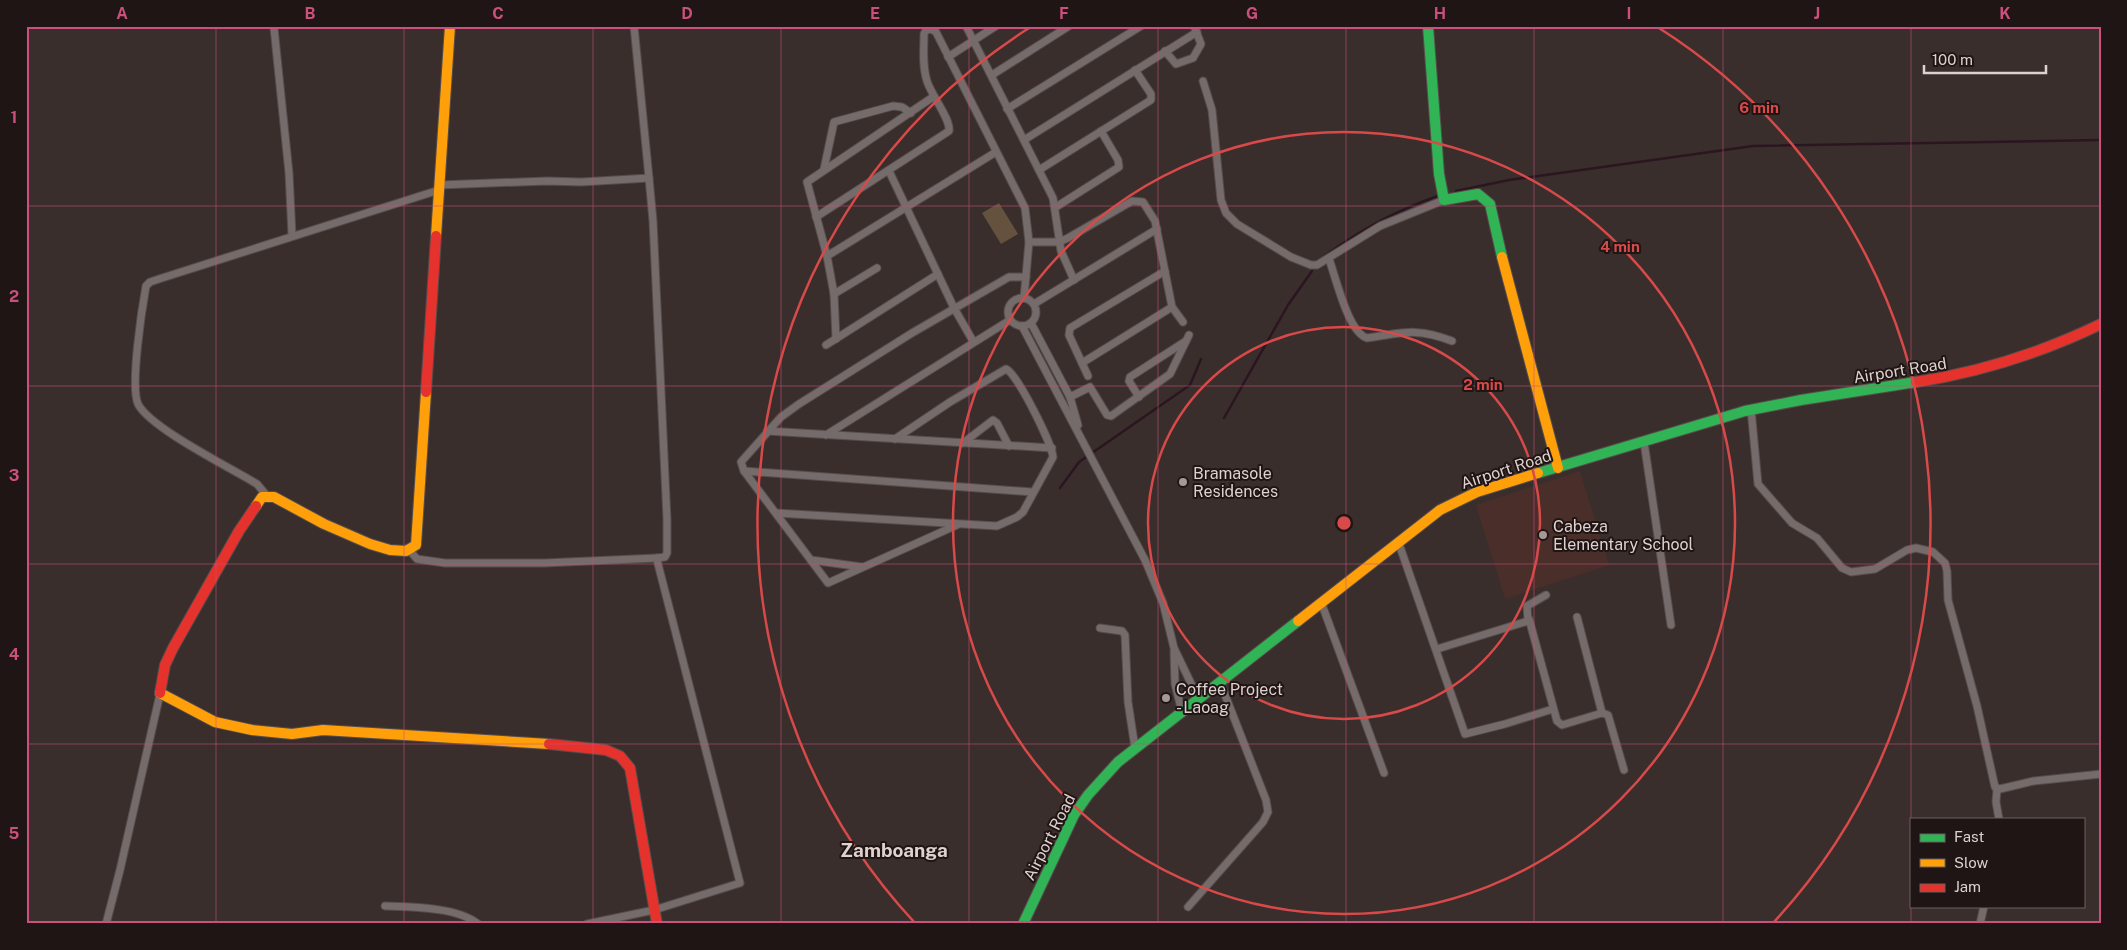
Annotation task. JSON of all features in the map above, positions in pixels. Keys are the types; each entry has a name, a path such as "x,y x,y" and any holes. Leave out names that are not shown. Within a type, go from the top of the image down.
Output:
{"street":[{"path":"106,924 120,870 165,665 239,531 258,501 267,496 274,497 340,532 397,552 410,551 417,542 450,26"},
{"path":"410,551 417,558 445,563 544,563 657,558 664,557 667,553 653,221 634,26"},
{"path":"966,26 1056,207 1062,257 1074,280"},
{"path":"948,56 996,26"},
{"path":"992,75 1070,26"},
{"path":"1008,109 1141,26"},
{"path":"1428,26 1439,174 1444,200"},
{"path":"274,28 290,173 292,235"},
{"path":"816,217 949,131 949,125 933,97 925,70 926,30 931,29 936,32 1025,208 1029,242 1024,298"},
{"path":"1024,140 1136,70 1196,29 1201,44 1193,58 1176,64 1165,51"},
{"path":"1039,170 1151,100 1151,94 1136,70"},
{"path":"1203,81 1212,110 1221,200 1226,213 1237,224 1304,263 1317,265 1380,226 1444,200 1478,194 1490,204 1497,240 1558,468"},
{"path":"836,339 834,294 827,256 807,182 933,97"},
{"path":"824,169 834,122 894,106 902,107 911,113"},
{"path":"1056,207 1120,167 1118,160 1101,132"},
{"path":"827,256 996,152"},
{"path":"889,171 954,308 973,341"},
{"path":"267,496 257,484 152,421 145,414 135,396 141,321 146,286 150,282 439,187 649,178"},
{"path":"1029,242 1059,242 1137,200 1146,206 1157,229 1172,307 1183,322"},
{"path":"1034,304 1157,229"},
{"path":"1329,259 1351,320 1362,336 1367,338 1410,331 1429,333 1452,341"},
{"path":"834,294 877,268"},
{"path":"1088,376 1069,335 1070,328 1164,271"},
{"path":"826,345 938,274"},
{"path":"957,525 919,544 828,583 744,471 741,462 781,417 799,404 954,308 1008,277 1026,277"},
{"path":"1024,298 1034,304 1036,316 1031,323 1022,326 1010,320 1007,312 1010,304 1016,299 1024,298"},
{"path":"1082,363 1172,307"},
{"path":"826,435 973,341 1010,320"},
{"path":"1031,323 1070,397 1077,418 1078,430"},
{"name":"Airport Road","path":"1023,924 1074,815 1103,778 1136,748 1198,698 1440,510 1478,492 1750,410 1976,372 2044,353 2101,324"},
{"path":"1022,326 1044,364 1100,477 1118,506 1151,575 1162,603 1174,648 1198,698"},
{"path":"1070,397 1090,387 1109,416 1139,397 1170,374 1187,338 1130,377 1129,380 1139,397"},
{"path":"1044,364 1052,360"},
{"path":"776,513 996,526 1007,523 1023,512 1032,492 1052,461 1052,448 1012,373 1006,370 950,402 895,439"},
{"path":"1750,410 1757,478 1762,491 1792,523 1817,538 1842,568 1851,572 1875,569 1907,550 1916,548 1933,552 1945,563 1948,571 1948,600 1977,706 1993,784 1997,789 1996,802 1999,818"},
{"path":"963,443 993,420 997,423 1009,446"},
{"path":"768,431 1052,448"},
{"path":"1644,442 1672,625"},
{"path":"744,471 1032,492"},
{"path":"1398,541 1465,734 1553,709"},
{"path":"587,924 654,910 738,885 740,880 657,558"},
{"path":"811,560 863,567"},
{"path":"1546,595 1527,606 1557,721 1562,725 1602,713"},
{"path":"1321,602 1384,773"},
{"path":"1577,617 1602,713 1609,717 1624,770"},
{"path":"1437,649 1529,619"},
{"path":"1100,628 1122,631 1125,635 1128,702 1136,748"},
{"path":"1174,648 1175,684 1182,712"},
{"path":"1188,907 1268,815 1266,800 1220,682"},
{"path":"160,694 215,722 252,730 292,734 324,730 500,739 570,745 615,753 630,768 657,924"},
{"path":"1997,789 2034,781 2101,774"},
{"path":"385,906 414,907 464,915 478,924"},
{"path":"1980,924 1984,908"}],"shaded area":[{"path":"999,203 1018,234 1001,244 982,213"},
{"name":"Cabeza Elementary School","path":"1580,471 1609,565 1505,599 1476,505"}],"waterway":[{"path":"1456,191 1509,180 1753,146 2101,140"},
{"path":"1325,256 1379,222 1438,196"},
{"path":"1224,418 1288,305 1312,271"},
{"path":"1060,488 1079,462 1190,385 1201,359"}],"traffic: fast":[{"path":"1428,26 1439,174 1444,200 1478,194 1490,204 1502,257"},
{"path":"1538,473 1745,411 1916,382"},
{"path":"1023,924 1074,815 1088,795 1118,762 1298,621"}],"traffic: slow":[{"path":"436,236 450,26"},
{"path":"1502,257 1558,468"},
{"path":"256,506 262,497 274,497 324,524 370,544 390,550 406,551 416,545 426,392"},
{"path":"1298,621 1440,510 1477,492 1538,473"},
{"path":"160,693 215,722 252,730 292,734 323,730 549,744"}],"traffic: jam":[{"path":"426,392 436,236"},
{"path":"1916,382 1964,373 2010,360 2056,344 2101,324"},
{"path":"160,693 165,665 173,648 239,531 256,506"},
{"path":"549,744 606,750 620,756 630,768 657,924"}],"place":[{"name":"Bramasole Residences","path":"1183,482"},
{"name":"Cabeza Elementary School","path":"1543,535"},
{"name":"Coffee Project - Laoag","path":"1166,698"}],"district":[{"name":"Zamboanga","path":"894,850"}]}
